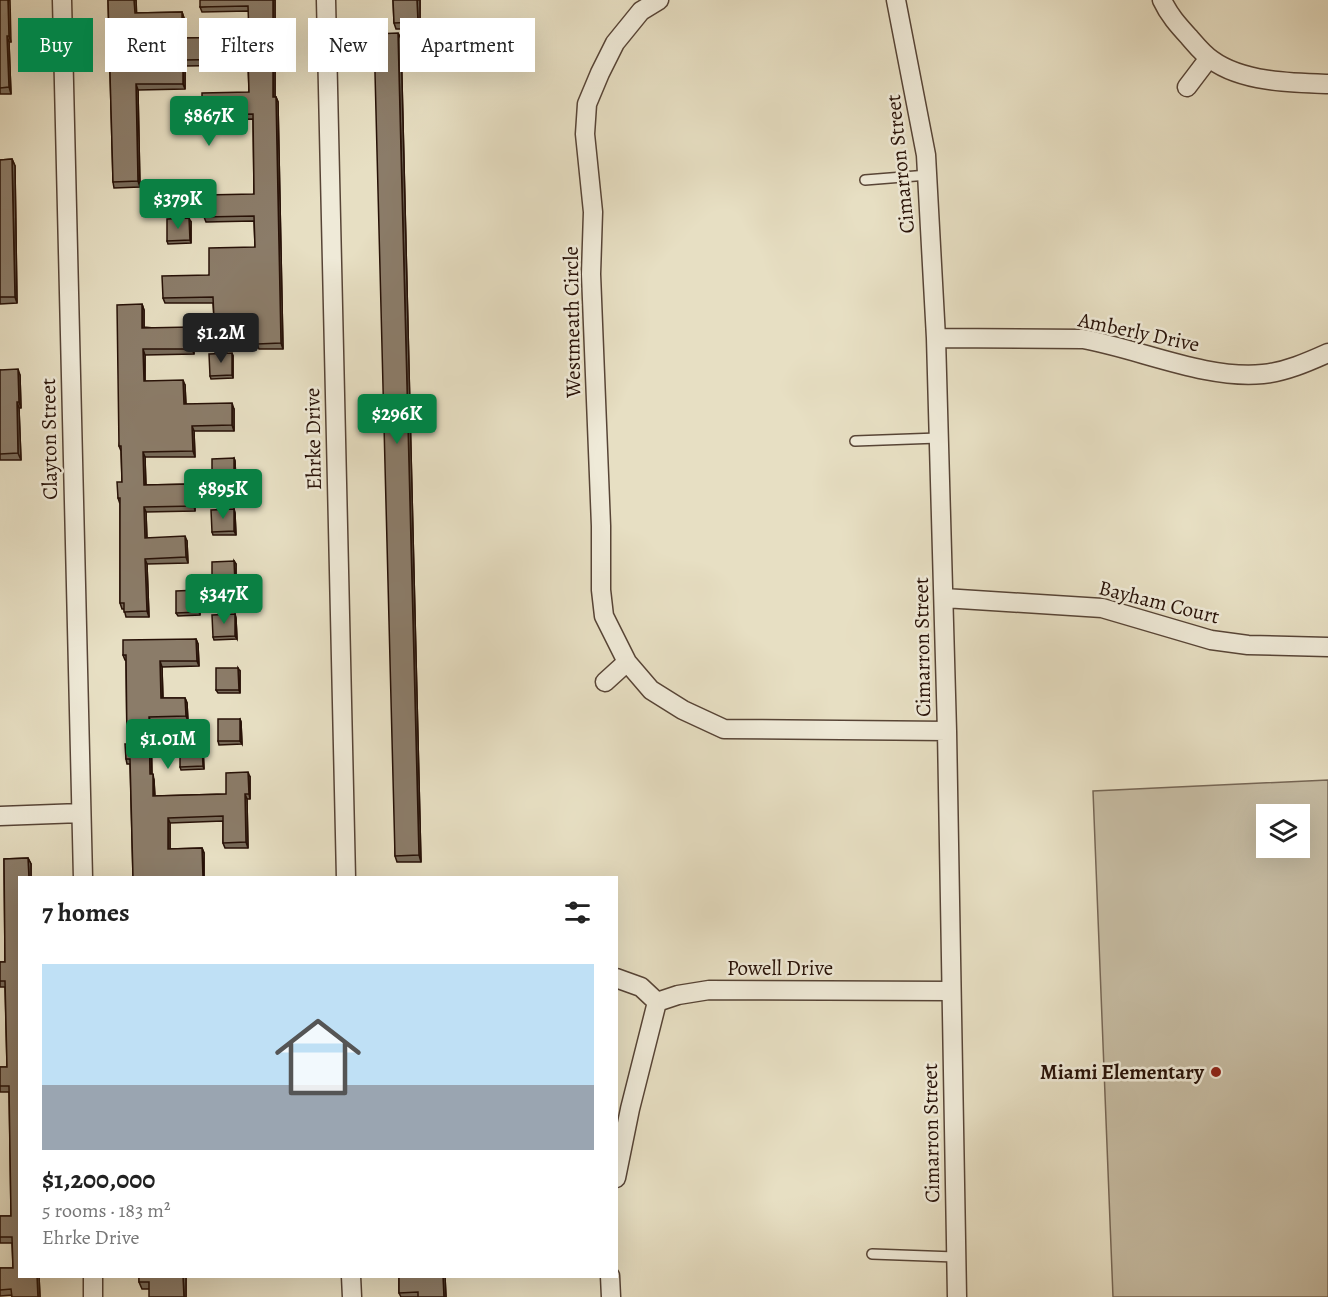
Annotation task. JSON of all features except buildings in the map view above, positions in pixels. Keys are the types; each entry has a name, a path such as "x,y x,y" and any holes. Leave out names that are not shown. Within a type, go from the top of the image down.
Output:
{"street":[{"name":"Clayton Street","path":"62,0 83,876"},
{"name":"Ehrke Drive","path":"326,0 346,876"},
{"name":"Westmeath Circle","path":"659,0 637,6 615,43 587,104 585,134 593,212 591,274 601,526 601,591 604,616 627,662 651,690 683,710 724,729 946,731"},
{"name":"Cimarron Street","path":"896,0 917,100 928,175 936,338 944,598 957,1297"},
{"path":"1162,0 1170,16 1209,58 1218,64 1261,78 1292,83 1328,84"},
{"path":"1187,87 1209,58"},
{"name":"Amberly Drive","path":"936,338 1083,339 1195,367 1240,374 1263,374 1284,370 1328,353"},
{"name":"Bayham Court","path":"944,598 1102,608 1211,640 1248,645 1328,647"},
{"path":"605,682 627,662"},
{"path":"0,816 81,813"},
{"path":"618,979 641,987 657,1002 630,1108 618,1168"},
{"name":"Powell Drive","path":"657,1002 678,995 709,990 951,991"},
{"path":"93,1278 93,1297"},
{"path":"351,1278 352,1297"},
{"path":"610,1278 611,1297"}],"lane":[{"path":"865,180 928,175"},
{"path":"855,441 938,438"},
{"path":"872,1254 956,1257"}],"shaded area":[{"name":"Miami Elementary","path":"1328,780 1328,1297 1113,1297 1093,791"}],"place":[{"name":"Miami Elementary","path":"1216,1072"}]}
